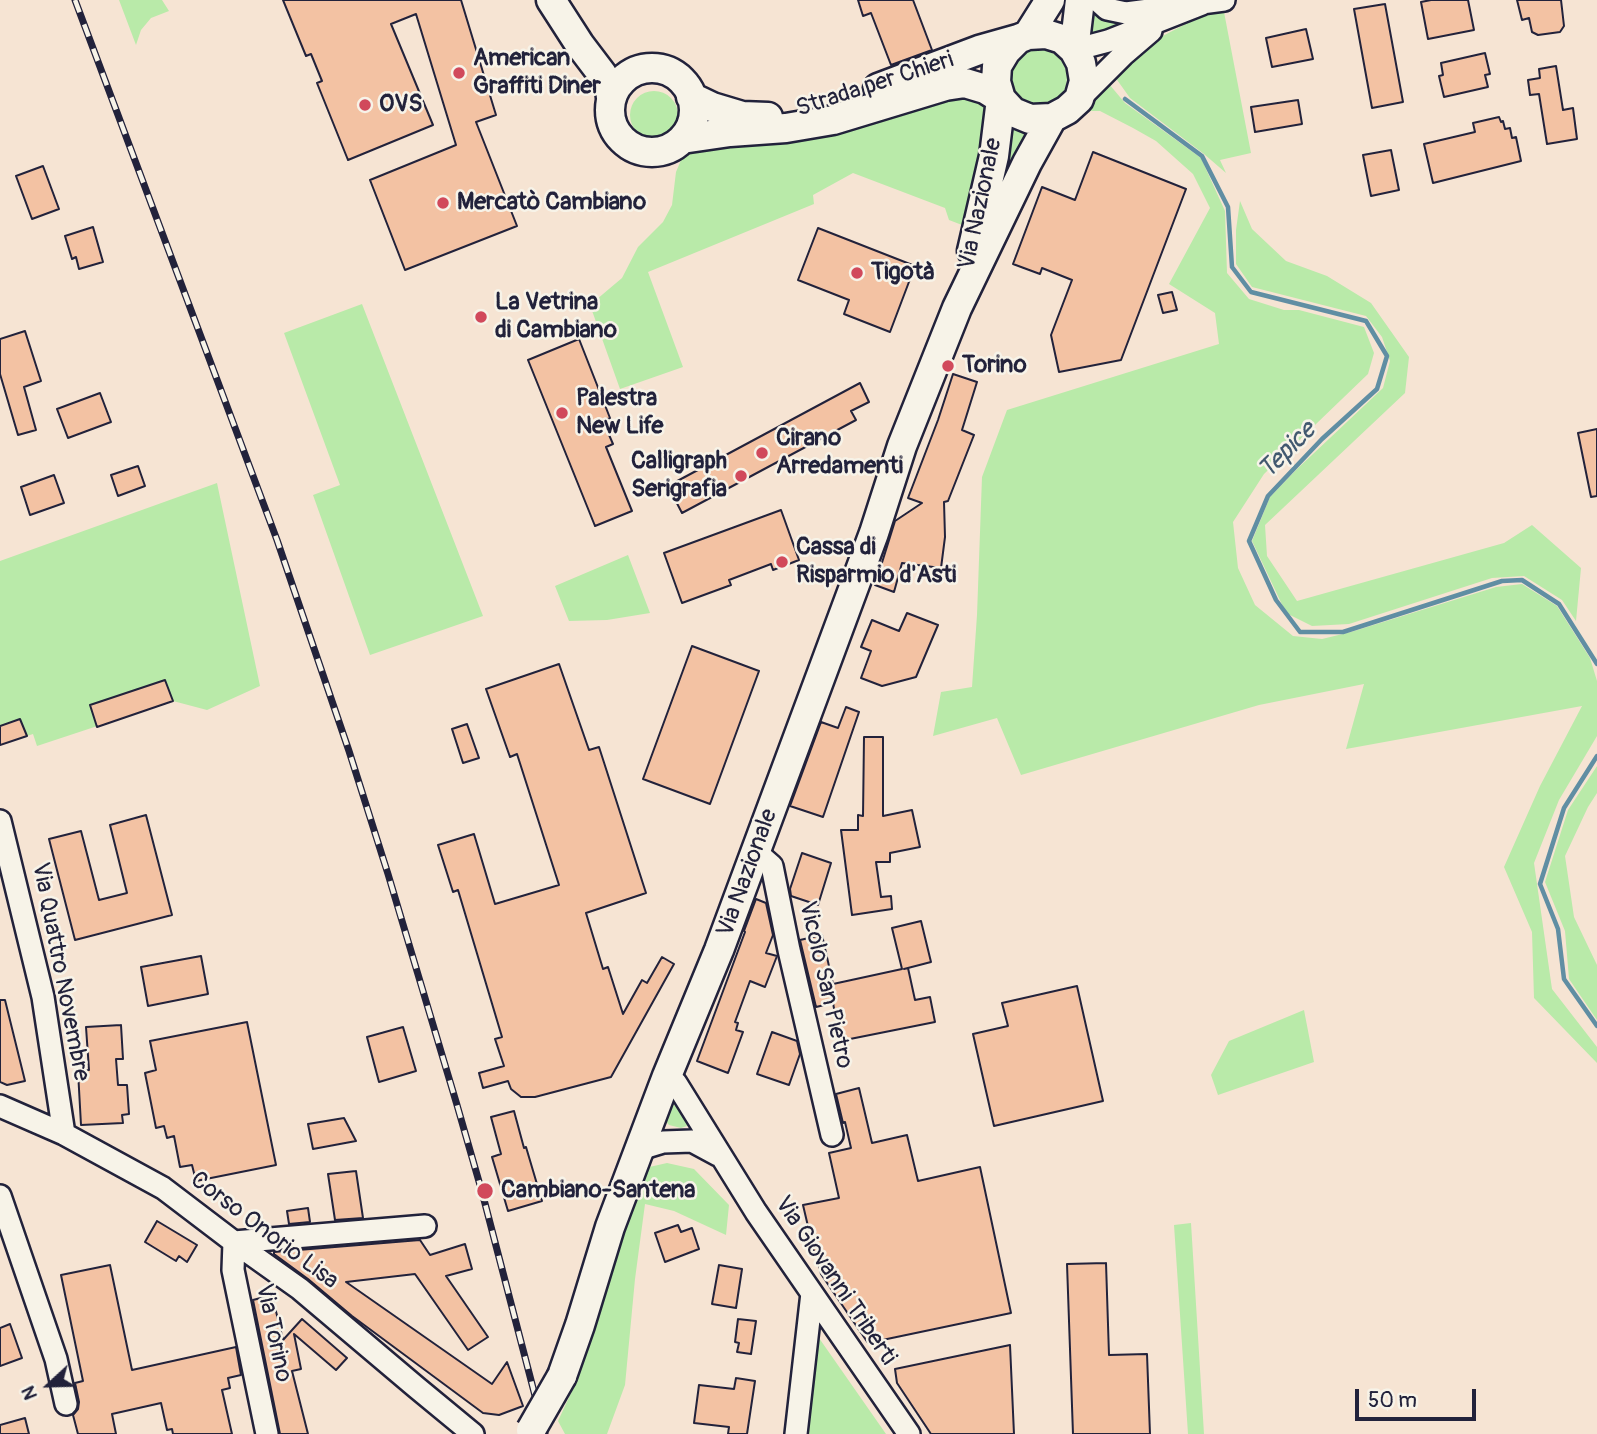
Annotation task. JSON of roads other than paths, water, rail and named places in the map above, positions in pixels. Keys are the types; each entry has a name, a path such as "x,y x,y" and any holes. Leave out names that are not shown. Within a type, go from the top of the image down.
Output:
{"main road":[{"name":"Via Nazionale","path":"957,308 994,156 1000,99 996,82 998,66 1006,51 1023,37 1050,0"},
{"path":"1074,50 1080,0"},
{"path":"554,4 586,35 613,56 638,70"},
{"path":"554,4 610,88 611,121 623,141 644,151 666,149 682,139 692,120 691,97 676,76 665,70 638,70 622,80 611,98"},
{"path":"1023,37 1046,34 1062,39 1074,50 1081,63 1084,81 1079,99"},
{"name":"Strada per Chieri","path":"691,97 742,116 770,117 801,112 882,87 979,50 1023,37"},
{"name":"Strada per Chieri","path":"682,139 833,120 945,86 965,83 985,89 1000,99"},
{"name":"Via Nazionale","path":"1000,99 1013,112 1030,119 1052,118 1079,99"},
{"name":"Via Nazionale","path":"530,1432 562,1376 610,1227 667,1076 713,966 874,533 902,446 957,308 1027,163 1052,118"}],"street":[{"path":"1097,0 1107,9 1126,13 1224,0"},
{"path":"1074,50 1108,41 1202,4"},
{"path":"1079,99 1123,55 1166,19"},
{"name":"Via Quattro Novembre","path":"0,821 43,998 64,1134"},
{"name":"Vicolo San Pietro","path":"755,852 772,866 832,1135"},
{"name":"Via Giovanni Triberti","path":"667,1076 676,1083 756,1212 908,1434"},
{"name":"Corso Onorio Lisa","path":"0,1105 64,1134 163,1188 300,1289 473,1434"},
{"path":"640,1149 663,1142 692,1142 720,1156"},
{"path":"0,1196 56,1359 66,1404"},
{"path":"234,1242 425,1226"},
{"name":"Via Torino","path":"234,1242 233,1270 267,1434"},
{"path":"796,1434 812,1293"}],"waterway":[{"name":"Tepice","path":"1125,99 1202,156 1228,207 1232,267 1251,292 1366,321 1387,356 1377,389 1322,439 1268,496 1249,541 1276,600 1300,632 1343,632 1502,581 1522,580 1559,604 1597,664"},
{"name":"Tepice","path":"1597,756 1564,808 1540,884 1558,929 1564,979 1597,1026"}],"railway":[{"path":"75,0 277,540 349,751 482,1192 545,1434"}],"place":[{"name":"American Graffiti Diner","path":"459,73"},
{"name":"OVS","path":"365,105"},
{"name":"Mercatò Cambiano","path":"443,203"},
{"name":"Tigotà","path":"857,273"},
{"name":"La Vetrina di Cambiano","path":"481,317"},
{"name":"Torino","path":"948,366"},
{"name":"Palestra New Life","path":"562,413"},
{"name":"Cirano Arredamenti","path":"762,453"},
{"name":"Calligraph Serigrafia","path":"741,476"},
{"name":"Cassa di Risparmio d'Asti","path":"782,562"},
{"name":"Cambiano-Santena","path":"485,1191"}]}
